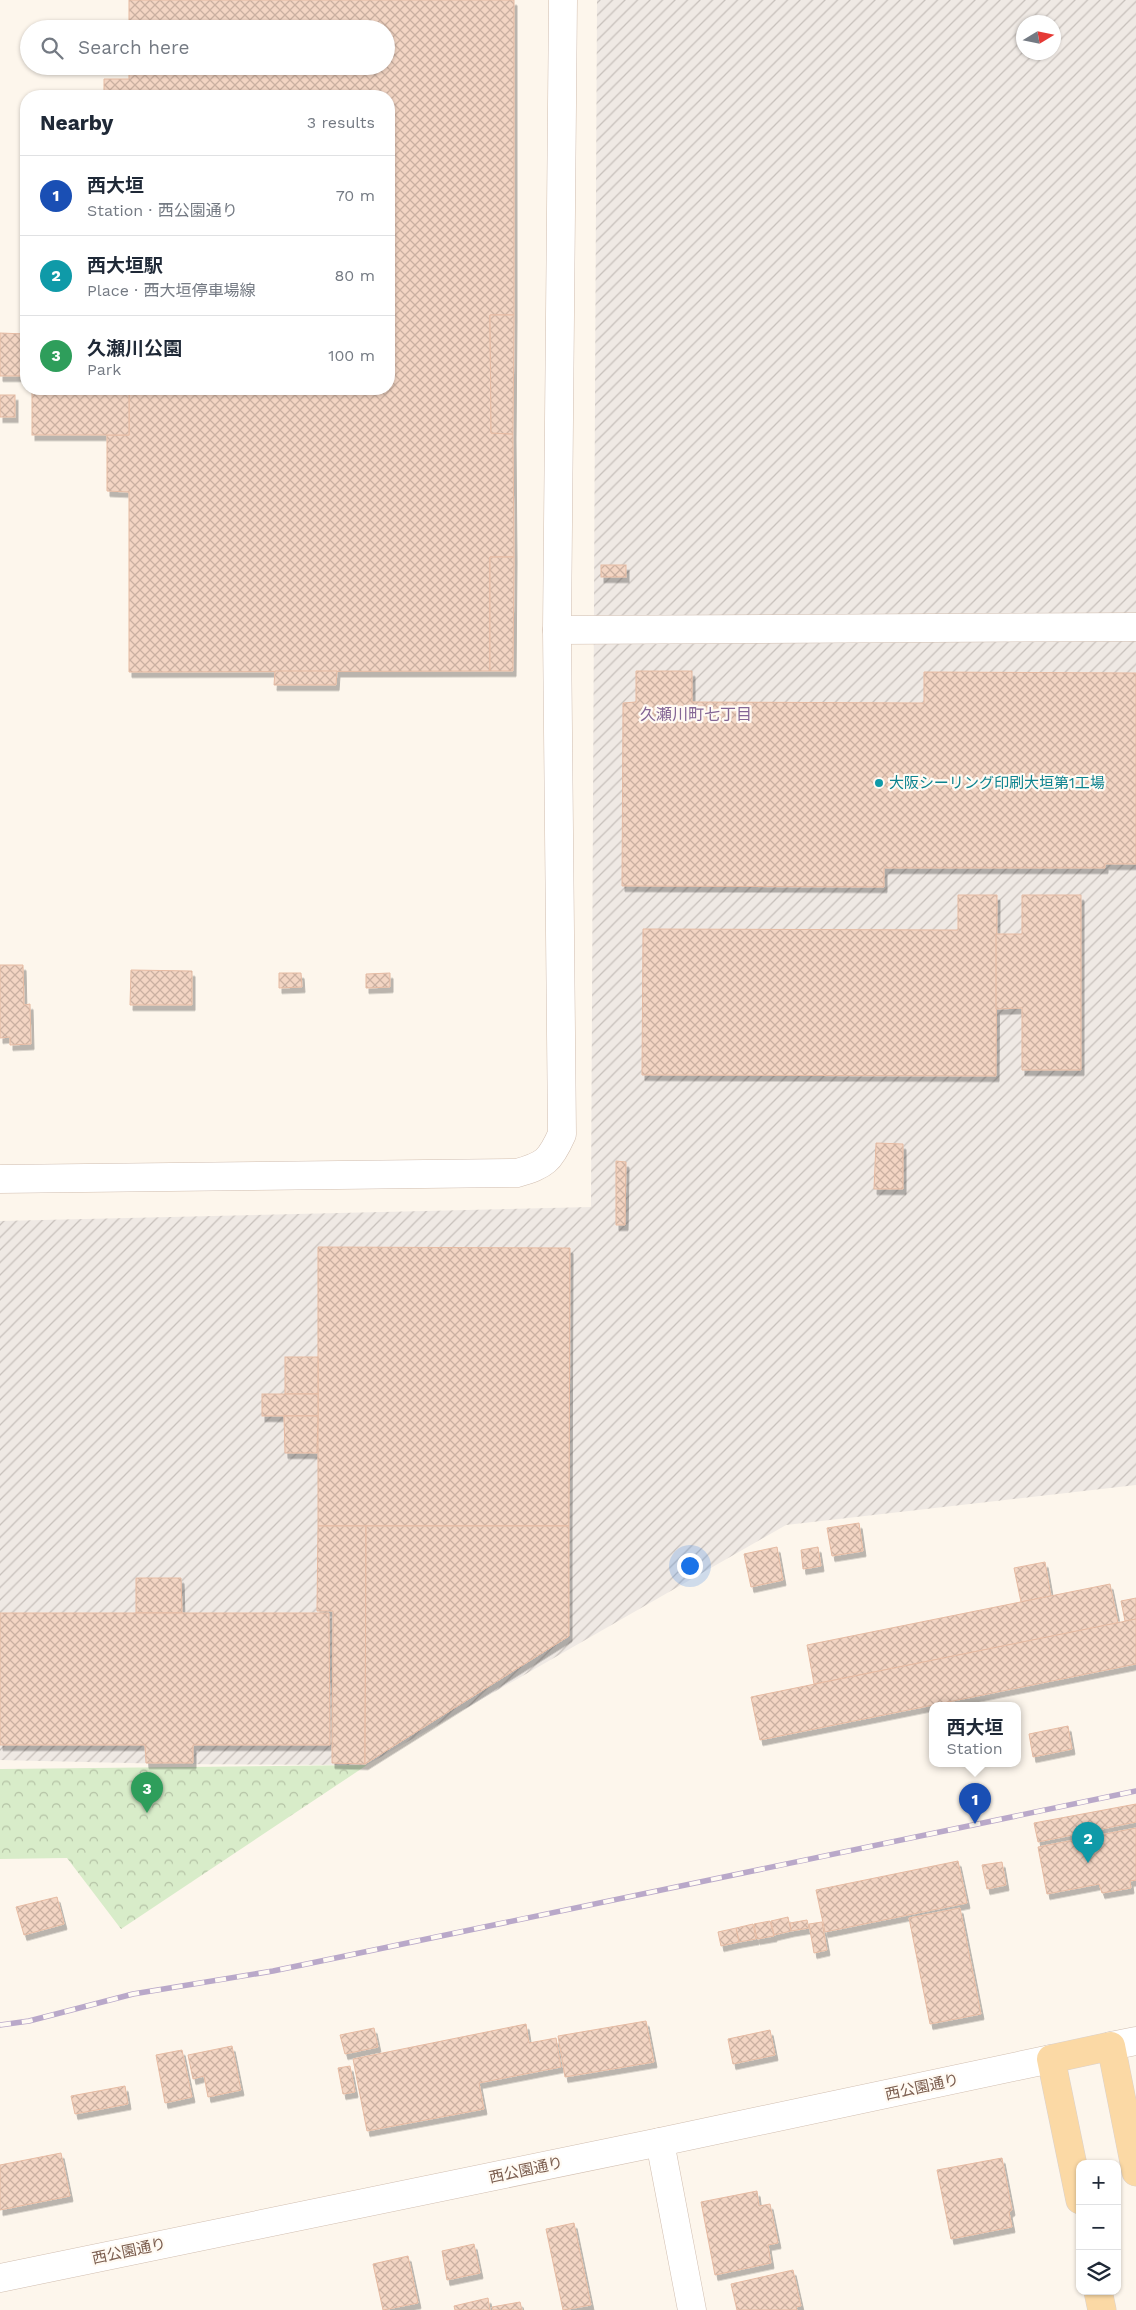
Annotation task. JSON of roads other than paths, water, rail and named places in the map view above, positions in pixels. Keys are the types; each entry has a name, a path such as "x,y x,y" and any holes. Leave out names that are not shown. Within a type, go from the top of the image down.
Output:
{"main road":[{"path":"1076,2181 1051,2059 1123,2043 1136,2172"},
{"path":"1099,2295 1102,2310"}],"street":[{"path":"0,1179 518,1173 543,1165 555,1149 562,1134 557,630 563,0"},
{"path":"557,630 1136,627"},
{"name":"西公園通り","path":"0,2278 1051,2059"},
{"path":"660,2142 692,2310"}],"railway":[{"path":"0,2025 29,2021 133,1994 273,1971 1136,1791"}],"place":[{"name":"大阪シーリング印刷大垣第1工場","path":"879,783"},
{"name":"久瀬川公園","path":"147,1813"},
{"name":"西大垣","path":"975,1824"},
{"name":"西大垣駅","path":"1088,1863"}],"district":[{"name":"久瀬川町七丁目","path":"696,714"}]}
